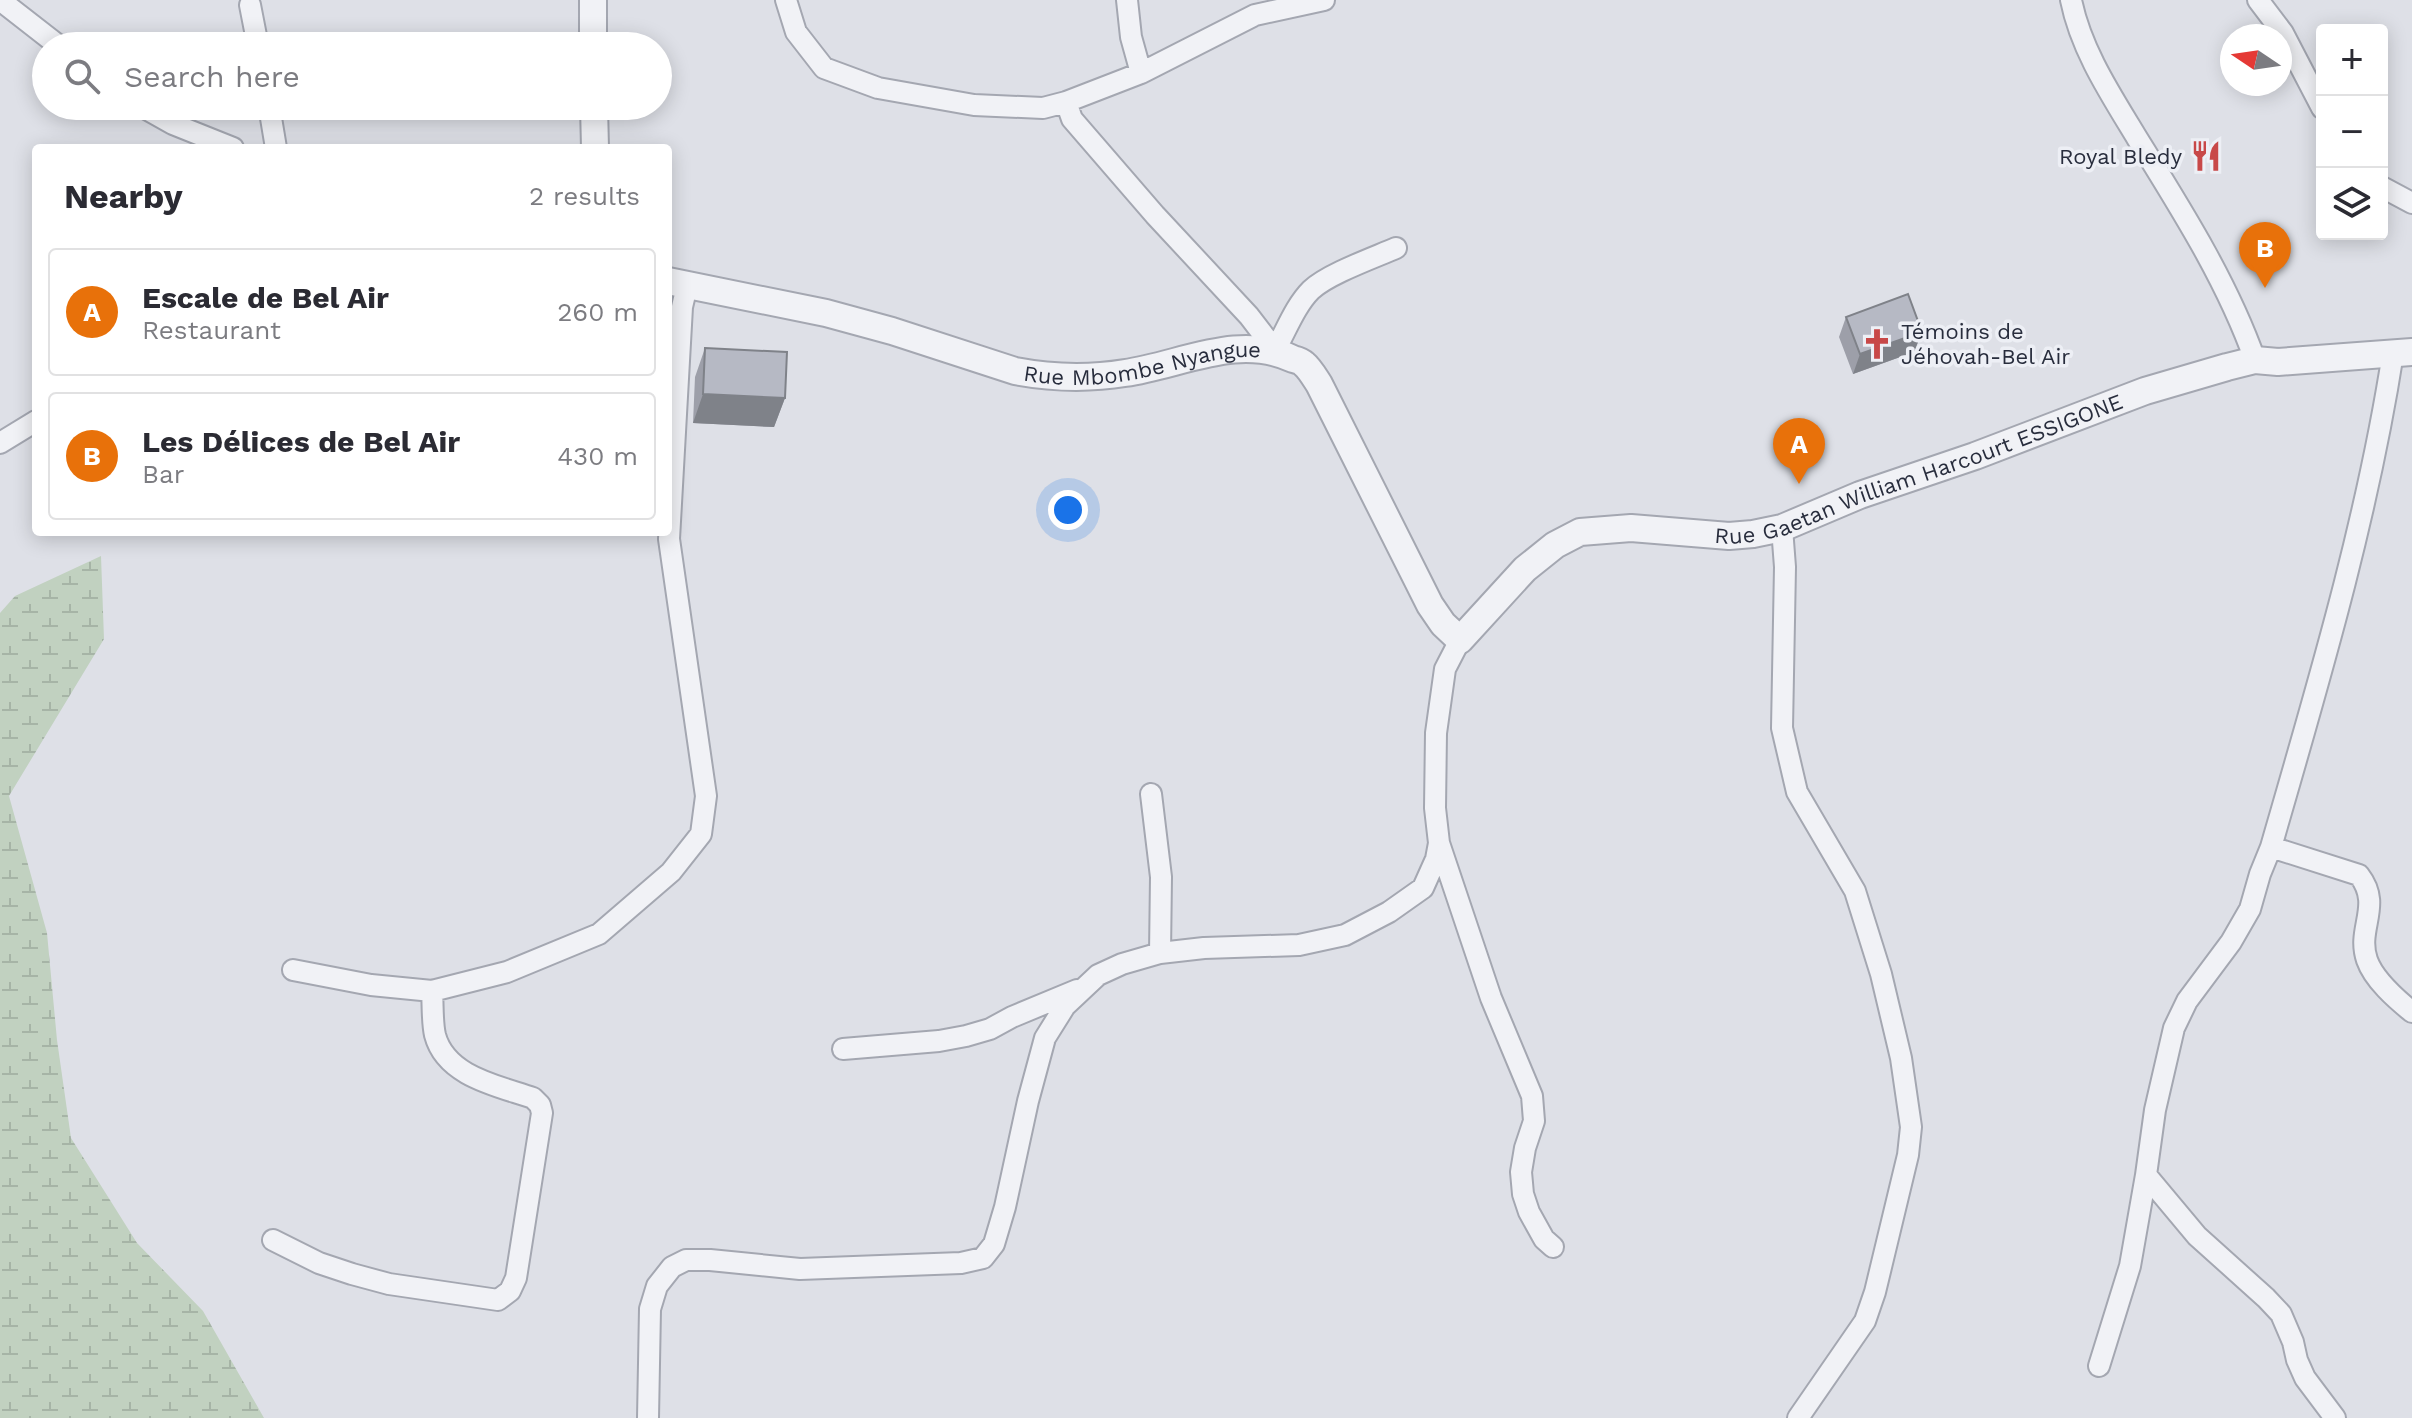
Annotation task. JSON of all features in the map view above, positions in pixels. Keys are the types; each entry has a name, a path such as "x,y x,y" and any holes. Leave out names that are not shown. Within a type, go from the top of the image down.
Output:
{"street":[{"path":"0,0 41,32"},
{"path":"593,0 593,32"},
{"path":"786,0 796,32 824,68 878,88 974,105 1043,108 1141,73 1255,15 1324,0"},
{"path":"1127,0 1131,37 1141,73"},
{"path":"2071,0 2073,12 2100,75 2220,278 2255,360"},
{"path":"2258,0 2283,33 2316,96"},
{"path":"250,5 255,32"},
{"path":"1066,102 1072,119 1155,215 1249,316 1275,350 1311,290 1347,268 1396,248"},
{"path":"166,120 223,144"},
{"path":"271,120 275,144"},
{"path":"594,120 595,144"},
{"path":"2388,190 2412,203"},
{"path":"672,485 682,307 673,283"},
{"name":"Rue Mbombe Nyangue","path":"673,283 826,313 1036,375 1093,377 1129,373 1248,347 1275,350 1304,364 1319,384 1430,605 1443,624 1460,640"},
{"path":"2099,1366 2130,1266 2155,1110 2174,1028 2187,1001 2231,942 2250,909 2271,847 2334,625 2402,352"},
{"name":"Rue Gaetan William Harcourt ESSIGONE","path":"1460,640 1525,569 1555,545 1580,532 1631,528 1729,536 1782,528 1860,495 1975,456 2145,391 2255,360 2278,362 2402,352"},
{"path":"0,443 32,423"},
{"path":"1782,528 1785,567 1782,728 1797,792 1855,891 1901,1058 1911,1127 1908,1155 1875,1292 1865,1321 1798,1418"},
{"path":"293,970 371,985 432,991 507,972 599,934 671,872 701,834 706,796 669,536"},
{"path":"1460,640 1445,669 1436,733 1435,808 1439,843 1491,998 1532,1096 1534,1121 1521,1172 1523,1194 1544,1239 1553,1247"},
{"path":"1151,794 1161,877 1160,953"},
{"path":"648,1418 650,1309 657,1286 672,1267 686,1260 800,1269 961,1263 983,1258 994,1244 1045,1038 1065,1006 1085,986 1098,975 1122,964 1160,953 1204,948 1299,945 1345,935 1389,912 1423,888 1436,859 1439,843"},
{"path":"2271,847 2359,875 2368,887 2371,902 2364,939 2367,959 2383,984 2412,1012"},
{"path":"843,1049 966,1036 990,1029 1085,986"},
{"path":"273,1240 319,1263 389,1284 498,1300 510,1291 516,1278 542,1113 540,1105 533,1098 474,1078 448,1058 435,1035 432,991"},
{"path":"2146,1175 2197,1236 2281,1314 2305,1378 2335,1418"}],"green space":[{"path":"101,556 104,639 9,796 47,933 57,1040 71,1138 137,1243 203,1311 264,1418 0,1418 0,613 15,596"}],"building":[{"path":"1908,294 1922,332 1860,354 1846,317"},
{"path":"705,348 787,352 785,398 703,394"}],"place":[{"name":"Royal Bledy","path":"2206,156"},
{"name":"Les Délices de Bel Air","path":"2265,288"},
{"name":"Témoins de Jéhovah-Bel Air","path":"1877,344"},
{"name":"Escale de Bel Air","path":"1799,484"}]}
